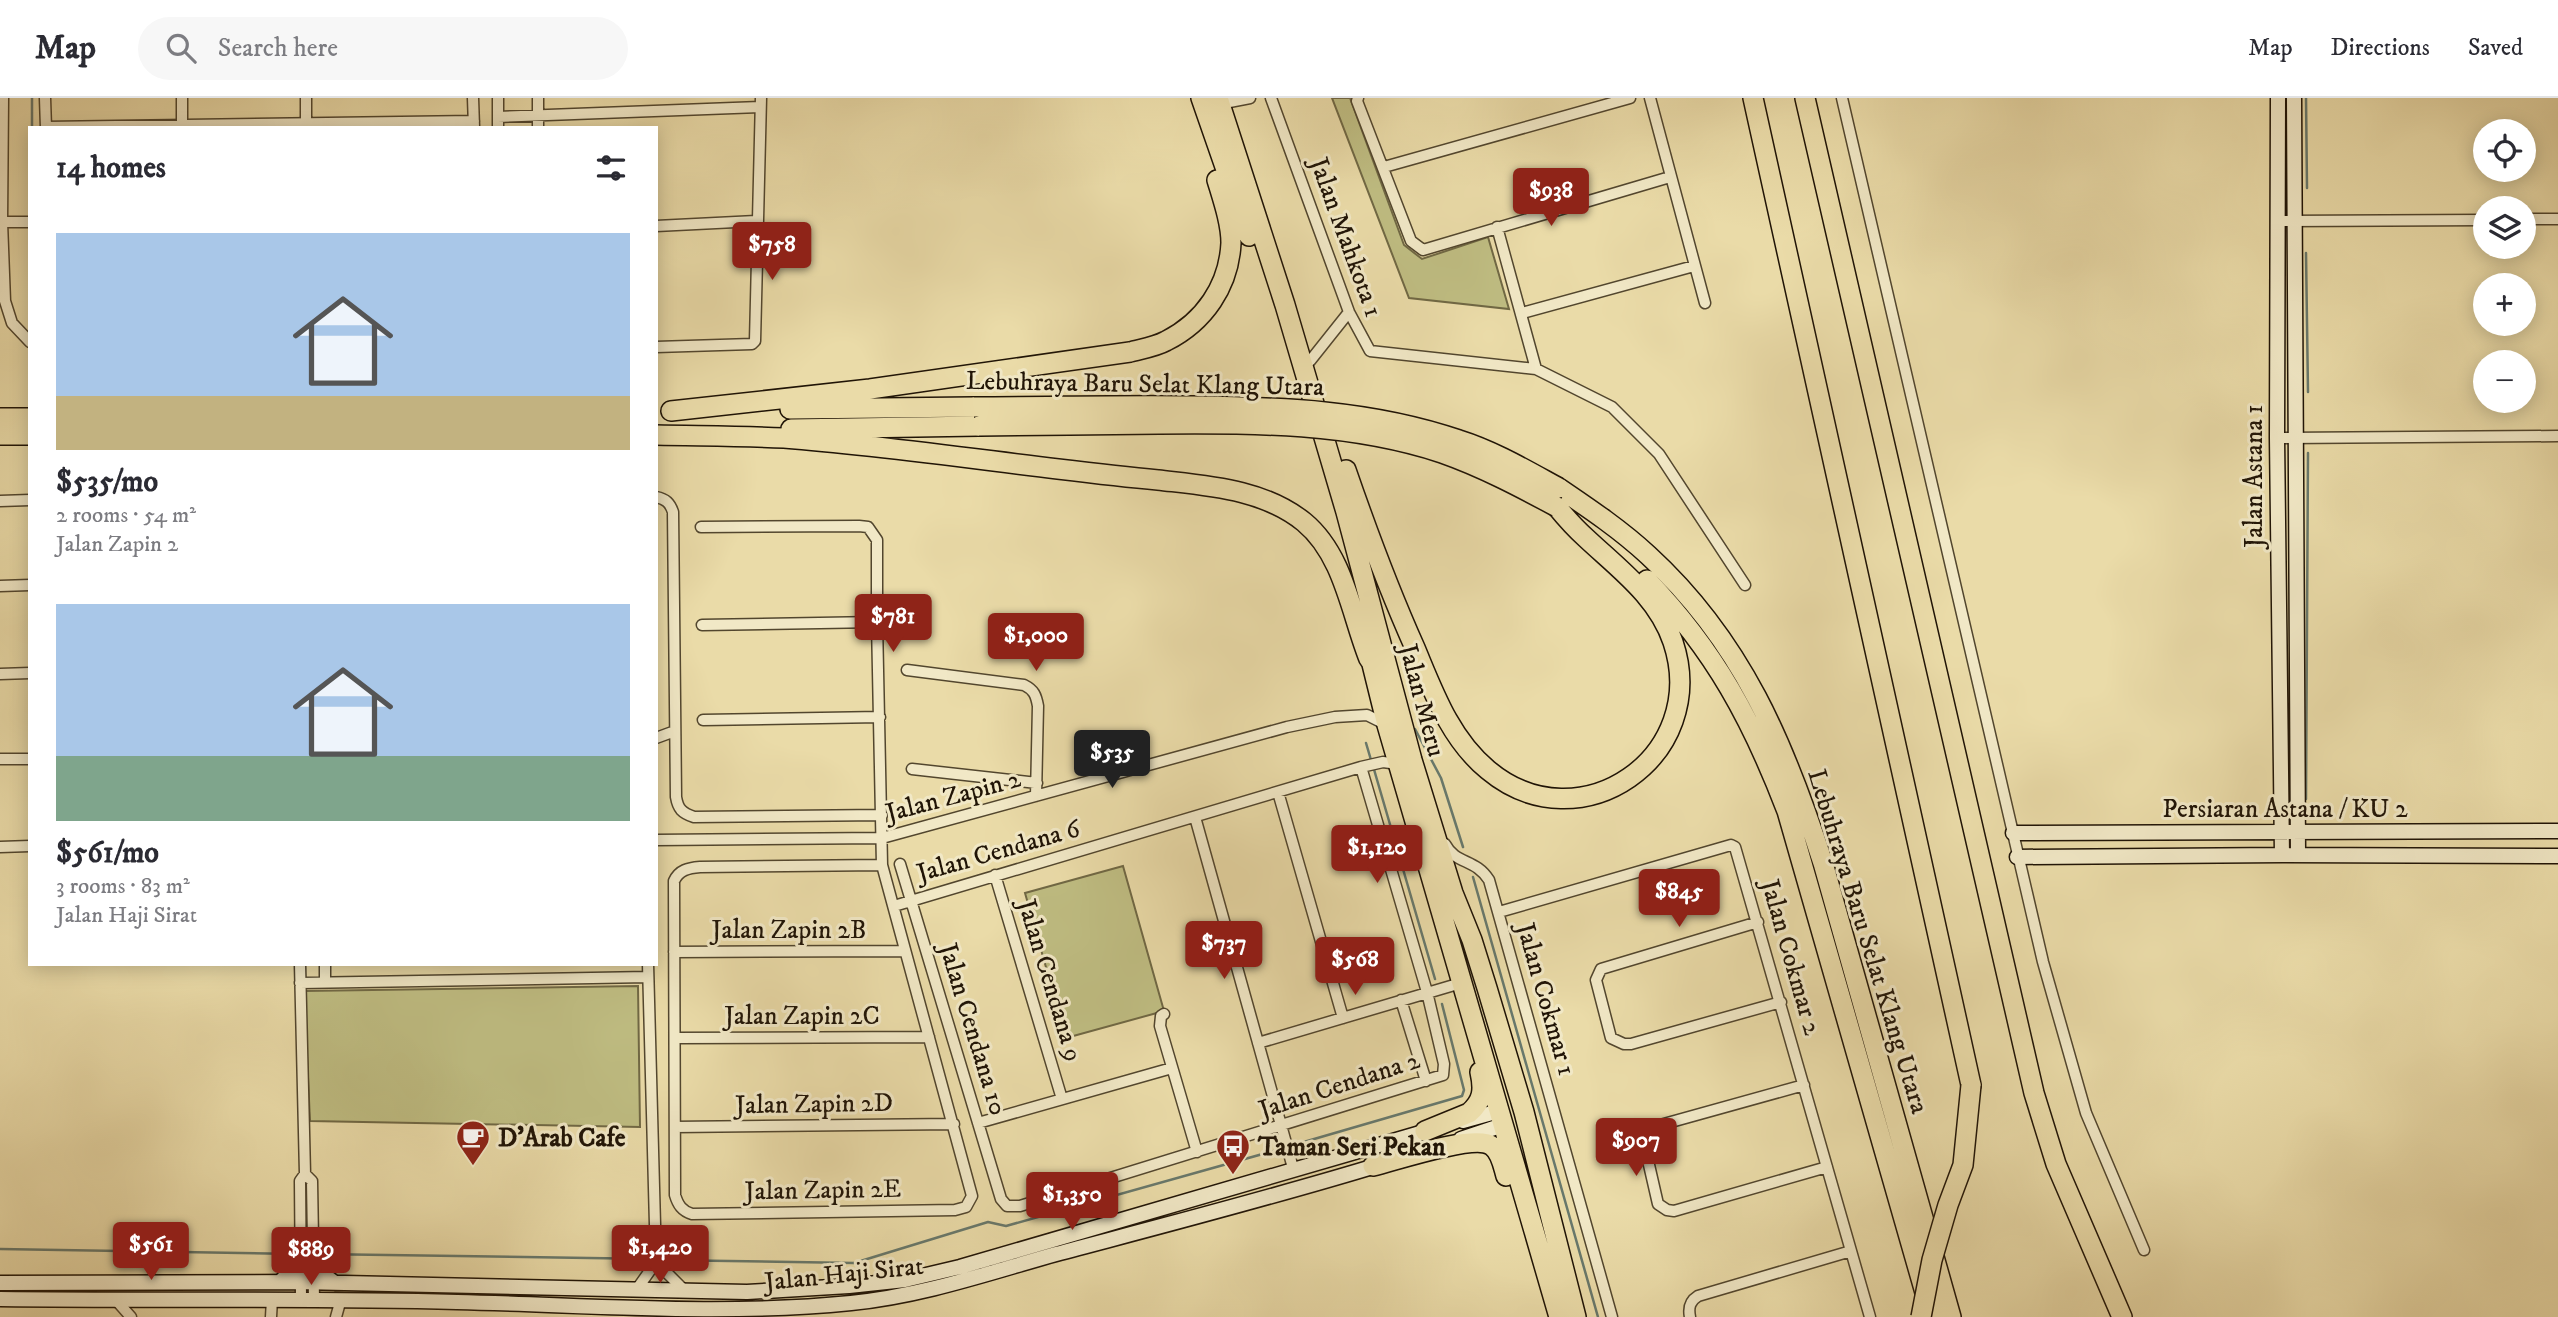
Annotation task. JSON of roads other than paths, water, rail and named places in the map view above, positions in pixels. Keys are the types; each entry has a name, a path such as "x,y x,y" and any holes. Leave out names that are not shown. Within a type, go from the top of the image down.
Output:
{"highway":[{"path":"1753,98 1971,1086 1964,1165 1948,1205 1932,1260 1921,1317"},
{"path":"1805,98 2034,1093 2056,1164 2122,1317"},
{"name":"Jalan Meru","path":"1210,99 1285,305 1346,512 1405,762 1463,989 1564,1315"},
{"name":"Jalan Meru","path":"1210,99 1335,516 1387,725 1405,762 1484,976 1524,1112 1568,1291 1564,1315"},
{"path":"664,411 870,390 1130,352 1165,342 1197,321 1219,293 1228,269 1231,241 1211,156 1210,99"},
{"path":"1285,305 1310,361 1397,608 1448,721 1472,754 1505,782 1525,793 1566,799 1601,793 1621,784 1653,758 1665,741 1674,720 1680,678 1673,640 1663,620 1629,576 1585,537 1558,498"},
{"name":"Lebuhraya Baru Selat Klang Utara","path":"658,433 1268,406 1358,414 1418,427 1461,440 1511,461 1558,498 1638,570 1675,609 1707,650 1763,749 1807,874 1932,1317"},
{"name":"Lebuhraya Baru Selat Klang Utara","path":"664,411 976,417"},
{"path":"0,418 28,418"},
{"path":"658,433 783,438 833,443 1203,486 1258,497 1283,507 1306,524 1336,562 1356,628 1373,670"},
{"path":"0,435 28,435"},
{"name":"Lebuhraya Baru Selat Klang Utara","path":"1558,498 1606,520 1649,556 1689,598 1723,641 1748,679 1778,739 1803,799 1824,863 1951,1317"},
{"path":"1450,885 1469,964 1510,1100 1503,1117 1518,1132 1532,1186 1568,1291"},
{"path":"1425,1131 1469,1113 1480,1100 1484,1089 1469,1035 1463,989"},
{"path":"1373,1166 1471,1141 1490,1144 1499,1155 1520,1222 1564,1315"}],"main road":[{"name":"Jalan Astana 1","path":"2278,98 2277,438 2282,855"},
{"name":"Jalan Astana 1","path":"2294,98 2298,855"},
{"name":"Persiaran Astana / KU 2","path":"2013,834 2558,831"},
{"name":"Persiaran Astana / KU 2","path":"2017,857 2558,856"},
{"name":"Jalan Haji Sirat","path":"0,1283 308,1282 747,1292 905,1280 960,1267 1291,1161 1425,1131 1503,1117"},
{"name":"Jalan Haji Sirat","path":"0,1299 308,1298 556,1304 592,1311 636,1307 770,1307 849,1303 907,1295 960,1283 1054,1255 1201,1217 1373,1166 1503,1117"},
{"path":"280,1282 307,1261 335,1283"},
{"path":"590,1287 592,1311"},
{"path":"556,1304 577,1317"},
{"path":"614,1317 619,1312 636,1307"}],"street":[{"path":"3,98 1,263 5,301 12,323 28,340"},
{"path":"45,98 46,126"},
{"path":"182,98 183,126"},
{"path":"306,98 306,126 474,125 473,98"},
{"path":"498,98 498,122 538,116 760,102 755,341 752,344 658,347"},
{"path":"538,98 538,126"},
{"path":"1210,99 1250,98"},
{"name":"Jalan Mahkota 1","path":"1271,98 1349,312 1370,351 1536,369"},
{"path":"1384,166 1630,98"},
{"path":"1650,98 1705,303"},
{"path":"1842,98 2043,962 2086,1113 2144,1250"},
{"path":"1357,99 1411,241 1423,250 1670,177"},
{"path":"2536,219 2558,219"},
{"path":"2278,221 2473,220"},
{"path":"658,226 756,221"},
{"path":"2,222 28,222"},
{"path":"1497,227 1536,369 1612,407 1659,454 1745,585"},
{"path":"1522,313 1694,267"},
{"path":"1310,361 1349,312"},
{"path":"2277,438 2558,436"},
{"path":"658,498 670,504 673,512 678,807 684,814 694,817 882,815"},
{"path":"0,501 28,500"},
{"path":"701,527 868,527 877,540 883,865 954,1124"},
{"path":"0,586 28,585"},
{"path":"702,625 877,622"},
{"path":"907,670 1024,685 1031,689 1036,694 1038,706 1037,796"},
{"path":"0,674 28,673"},
{"name":"Jalan Zapin 2","path":"658,840 882,838 1233,740 1335,717 1367,715 1387,725"},
{"path":"703,720 880,718"},
{"path":"658,737 675,731"},
{"path":"0,759 28,759"},
{"name":"Jalan Cendana 6","path":"894,906 1368,766 1405,762"},
{"name":"Jalan Cokmar 1","path":"1405,762 1446,848 1451,855 1482,869 1489,880 1612,1317"},
{"path":"1368,766 1391,876 1427,992"},
{"path":"912,769 1037,783"},
{"path":"1278,792 1343,1017"},
{"path":"1195,817 1291,1161"},
{"name":"Jalan Cokmar 2","path":"1499,912 1731,845 1738,851 1870,1317"},
{"path":"0,847 28,846"},
{"path":"1450,885 1454,866 1470,863"},
{"name":"Jalan Cendana 10","path":"900,864 1003,1203 1007,1206"},
{"path":"675,1127 674,881 677,875 683,870 700,867 883,865"},
{"name":"Jalan Cendana 9","path":"995,875 1062,1099"},
{"path":"1758,922 1601,969 1596,980 1611,1038 1631,1044 1781,1002"},
{"name":"Jalan Zapin 2B","path":"674,952 905,951"},
{"path":"300,966 305,1174 300,1181 300,1239 307,1261 308,1298"},
{"path":"325,966 325,983"},
{"path":"620,966 620,977"},
{"path":"637,1289 656,1262 648,966"},
{"path":"300,982 648,976"},
{"path":"1258,1043 1427,992 1463,989"},
{"name":"Jalan Cendana 2","path":"1007,1206 1020,1206 1198,1152 1283,1132 1443,1075 1444,1064 1427,992"},
{"path":"1401,1000 1426,1081"},
{"path":"1164,1014 1161,1016 1160,1026 1198,1152"},
{"name":"Jalan Zapin 2C","path":"675,1038 929,1037"},
{"path":"978,1123 1172,1068"},
{"path":"1804,1085 1653,1127 1647,1131 1644,1143 1658,1204 1674,1211 1828,1167"},
{"name":"Jalan Zapin 2D","path":"675,1127 954,1124"},
{"name":"Jalan Zapin 2E","path":"675,1127 675,1195 681,1208 692,1214 955,1210 966,1207 972,1196 954,1124"},
{"path":"305,1174 312,1181 313,1240 307,1261"},
{"path":"1690,1317 1692,1299 1698,1296 1851,1251"},
{"path":"656,1262 684,1290"},
{"path":"271,1317 272,1298"},
{"path":"115,1299 131,1317"},
{"path":"336,1317 341,1299"}],"waterway":[{"path":"32,98 32,126"},
{"path":"2306,98 2307,188"},
{"path":"2306,253 2308,392"},
{"path":"2306,799 2308,453"},
{"path":"1415,729 1441,778 1463,847"},
{"path":"1366,743 1371,760"},
{"path":"1373,766 1435,979"},
{"path":"1473,877 1598,1317"},
{"path":"1290,1146 1462,1096 1464,1090 1442,1004"},
{"path":"660,1260 854,1263 988,1222 1006,1226 1284,1148"},
{"path":"0,1249 297,1254"},
{"path":"317,1254 654,1259"}],"place":[{"name":"D'Arab Cafe","path":"473,1167"},
{"name":"Taman Seri Pekan","path":"1233,1176"}]}
